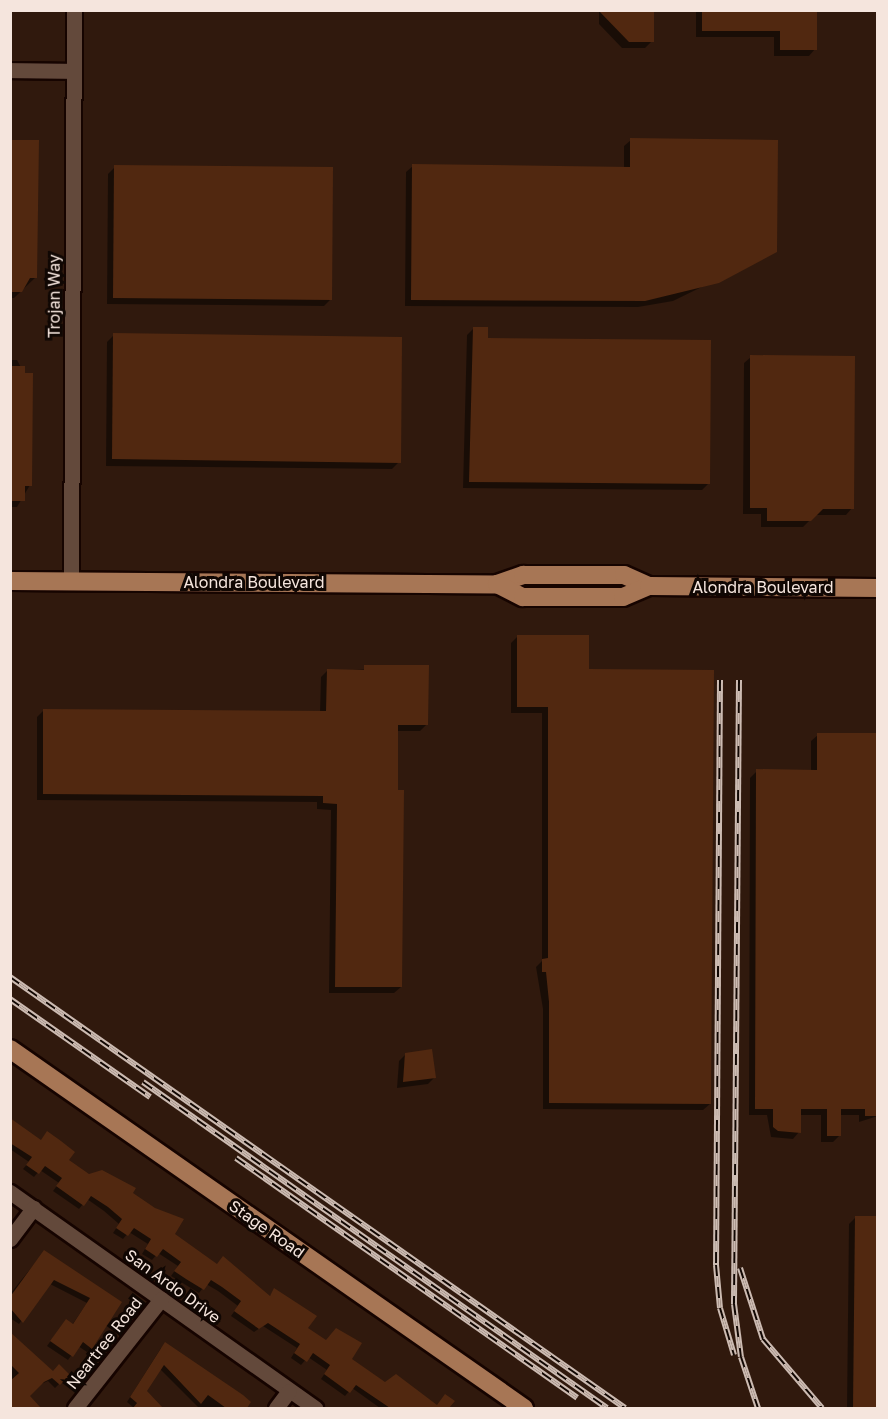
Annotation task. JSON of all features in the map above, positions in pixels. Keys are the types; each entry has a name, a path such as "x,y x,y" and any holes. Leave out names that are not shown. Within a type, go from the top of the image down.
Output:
{"main road":[{"name":"Alondra Boulevard","path":"10,581 497,584 524,597 622,597 649,586 878,588"},
{"name":"Stage Road","path":"10,1049 524,1408"}],"street":[{"name":"Trojan Way","path":"71,581 74,10"},
{"path":"10,70 74,71"},
{"name":"San Ardo Drive","path":"10,1192 315,1408"},
{"path":"10,1239 33,1208"},
{"name":"Neartree Road","path":"75,1408 161,1299"},
{"path":"276,1408 290,1391"}],"building":[{"path":"598,10 654,10 654,42 629,42"},
{"path":"702,10 817,10 817,50 780,50 780,31 702,31"},
{"path":"630,138 778,140 777,252 719,283 645,301 411,300 412,164 630,167"},
{"path":"10,140 39,140 37,278 30,278 22,292 10,292"},
{"path":"114,165 333,167 332,300 113,298"},
{"path":"473,327 488,327 488,338 711,340 710,484 469,482"},
{"path":"113,333 402,337 401,463 112,459"},
{"path":"750,355 855,356 854,509 823,509 811,521 767,521 767,508 750,508"},
{"path":"10,366 25,366 25,373 33,373 32,486 25,486 25,501 10,501"},
{"path":"517,635 589,635 589,669 714,670 711,1104 549,1103 549,1002 546,972 542,972 542,959 548,958 548,707 517,707"},
{"path":"364,665 429,665 428,725 398,725 398,790 404,790 402,987 335,987 337,804 323,803 323,796 43,794 43,709 326,711 327,669 364,670"},
{"path":"817,733 878,733 877,1116 865,1116 865,1109 841,1109 841,1136 827,1136 827,1109 801,1109 801,1133 778,1131 773,1127 773,1109 755,1109 756,769 817,770"},
{"path":"432,1049 436,1078 403,1082 405,1053"},
{"path":"10,1118 41,1140 47,1131 75,1152 69,1160 89,1174 102,1170 136,1188 133,1193 155,1208 184,1219 175,1234 217,1264 223,1256 270,1296 274,1288 317,1316 308,1328 326,1340 336,1328 362,1343 352,1359 385,1382 396,1374 437,1405 445,1394 455,1401 449,1408 390,1408 356,1385 350,1393 324,1374 330,1365 313,1353 307,1362 294,1353 300,1344 268,1323 259,1329 234,1311 241,1301 222,1287 211,1280 204,1290 186,1279 174,1271 181,1262 163,1249 157,1257 145,1249 151,1239 134,1228 128,1236 116,1228 122,1219 108,1207 91,1196 84,1206 56,1186 62,1178 45,1166 39,1174 26,1165 32,1157 10,1143"},
{"path":"855,1216 878,1216 878,1408 853,1408"},
{"path":"44,1250 122,1302 92,1349 83,1342 73,1357 50,1341 66,1319 73,1324 90,1298 54,1280 23,1323 10,1308 10,1297"},
{"path":"10,1332 53,1371 59,1364 70,1375 60,1385 52,1378 44,1382 30,1396 41,1408 10,1408 10,1381 19,1373 12,1366"},
{"path":"165,1342 243,1395 251,1402 247,1408 226,1408 208,1395 201,1404 164,1365 147,1391 163,1408 133,1408 137,1403 130,1397"}],"railway":[{"path":"720,680 716,1265 720,1308 734,1355"},
{"path":"739,680 734,1304 741,1357 758,1408"},
{"path":"10,977 625,1408"},
{"path":"10,999 150,1097"},
{"path":"143,1082 607,1408"},
{"path":"236,1158 577,1398"},
{"path":"740,1268 763,1339 822,1408"}]}
